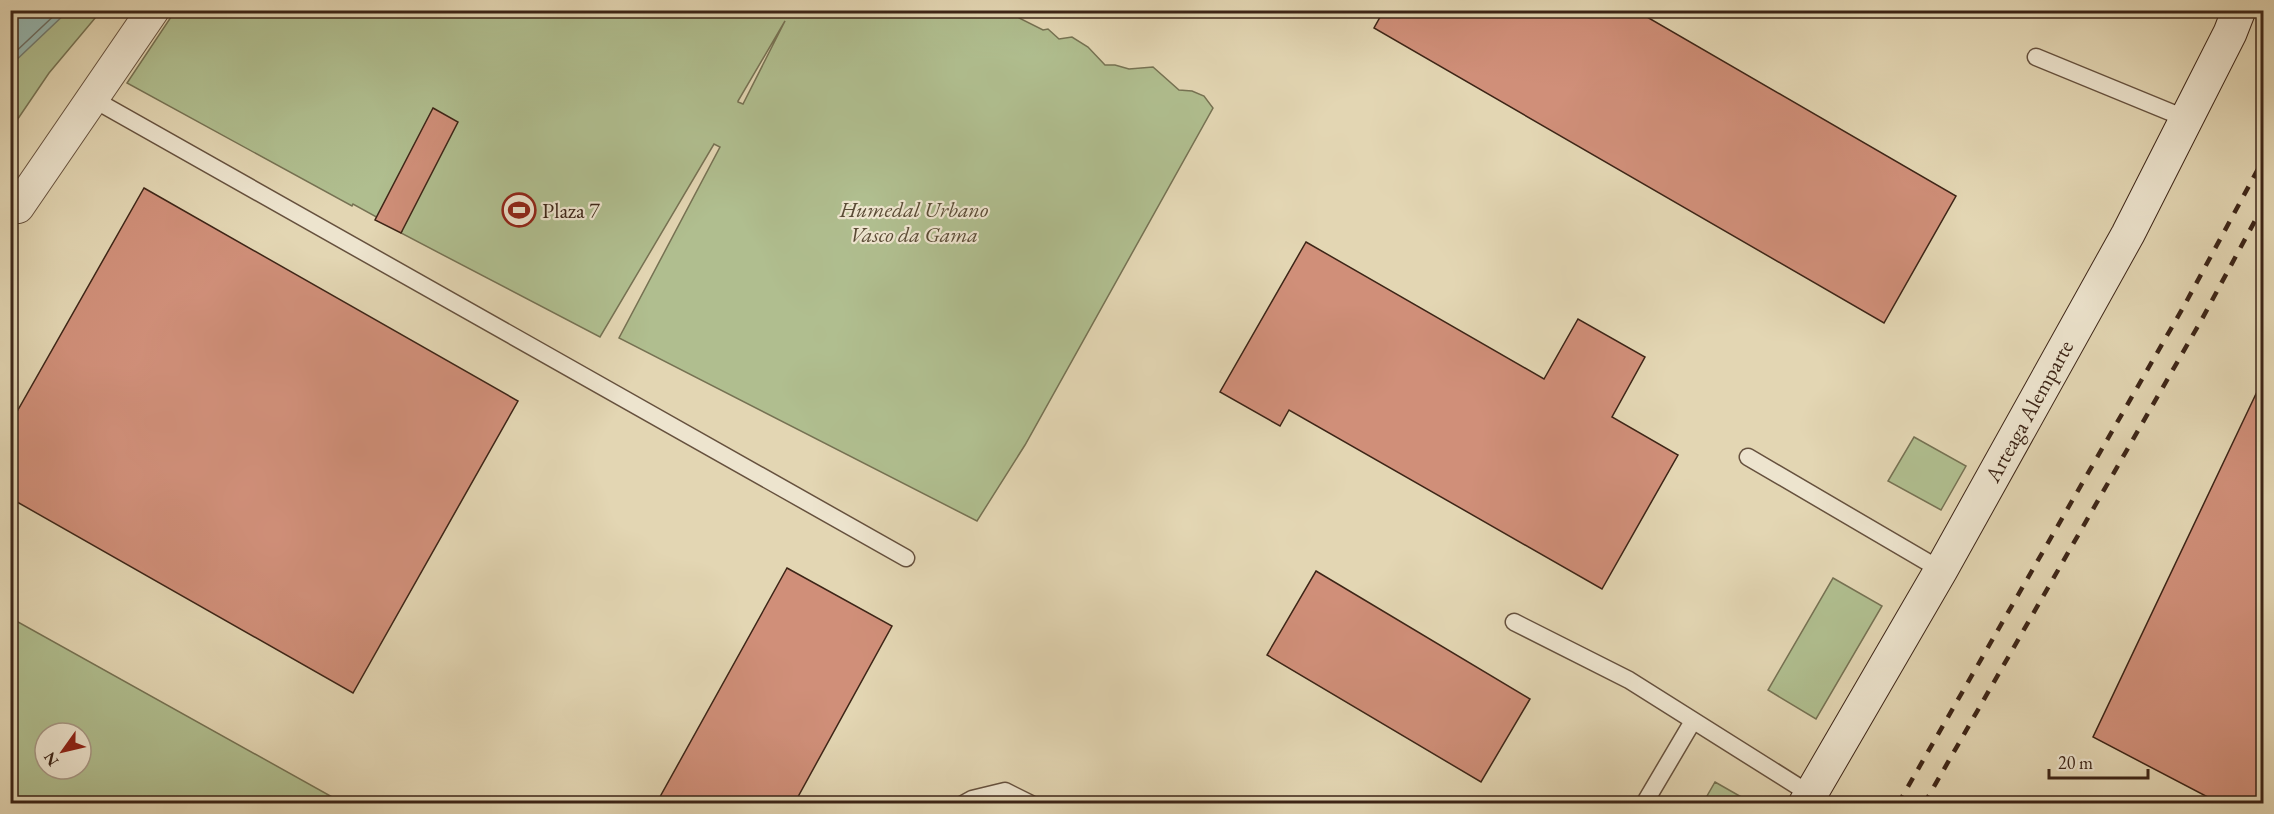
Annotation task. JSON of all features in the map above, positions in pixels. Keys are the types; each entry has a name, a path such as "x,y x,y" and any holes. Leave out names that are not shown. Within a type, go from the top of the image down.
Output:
{"main road":[{"name":"Arteaga Alemparte","path":"1807,799 1941,570 2122,244 2187,119 2239,10"}],"street":[{"path":"18,207 153,10"}],"lane":[{"path":"2036,57 2187,119"},
{"path":"93,99 906,558"},
{"path":"1748,457 1941,570"},
{"path":"1514,622 1629,680 1807,799"},
{"path":"1644,804 1693,721"},
{"path":"963,804 972,799 1005,791 1031,804"}],"green space":[{"name":"Humedal Urbano Vasco da Gama","path":"1016,10 1019,18 1043,30 1048,29 1059,39 1072,37 1088,47 1105,65 1129,69 1153,67 1179,90 1192,91 1204,96 1213,108 1025,445 977,521 619,338 720,147 714,144 600,337 401,233 402,231 353,204 352,206 127,83 175,11","holes":["785,21 743,104 738,101"]},
{"path":"11,11 101,11 49,73 11,129"},
{"path":"1914,437 1966,466 1941,510 1888,481"},
{"path":"1833,578 1882,606 1816,719 1768,690"},
{"path":"10,618 11,618 343,803 11,803"},
{"path":"1715,782 1752,803 1703,803"}],"water":[{"path":"19,10 68,11 11,65 11,20"}],"building":[{"path":"1384,10 1635,10 1956,196 1884,323 1374,28"},
{"path":"433,108 458,122 401,233 375,220"},
{"path":"144,188 518,401 353,693 10,498 10,424"},
{"path":"1306,242 1544,379 1578,319 1645,357 1612,417 1678,455 1602,589 1289,410 1280,426 1220,392"},
{"path":"2264,377 2264,804 2221,804 2093,737"},
{"path":"787,568 892,626 794,804 656,804"},
{"path":"1316,571 1530,699 1481,782 1267,655"}],"railway":[{"path":"1898,804 2184,306 2264,158"},
{"path":"1924,804 2202,319 2264,204"}],"place":[{"name":"Plaza 7","path":"519,210"}]}
